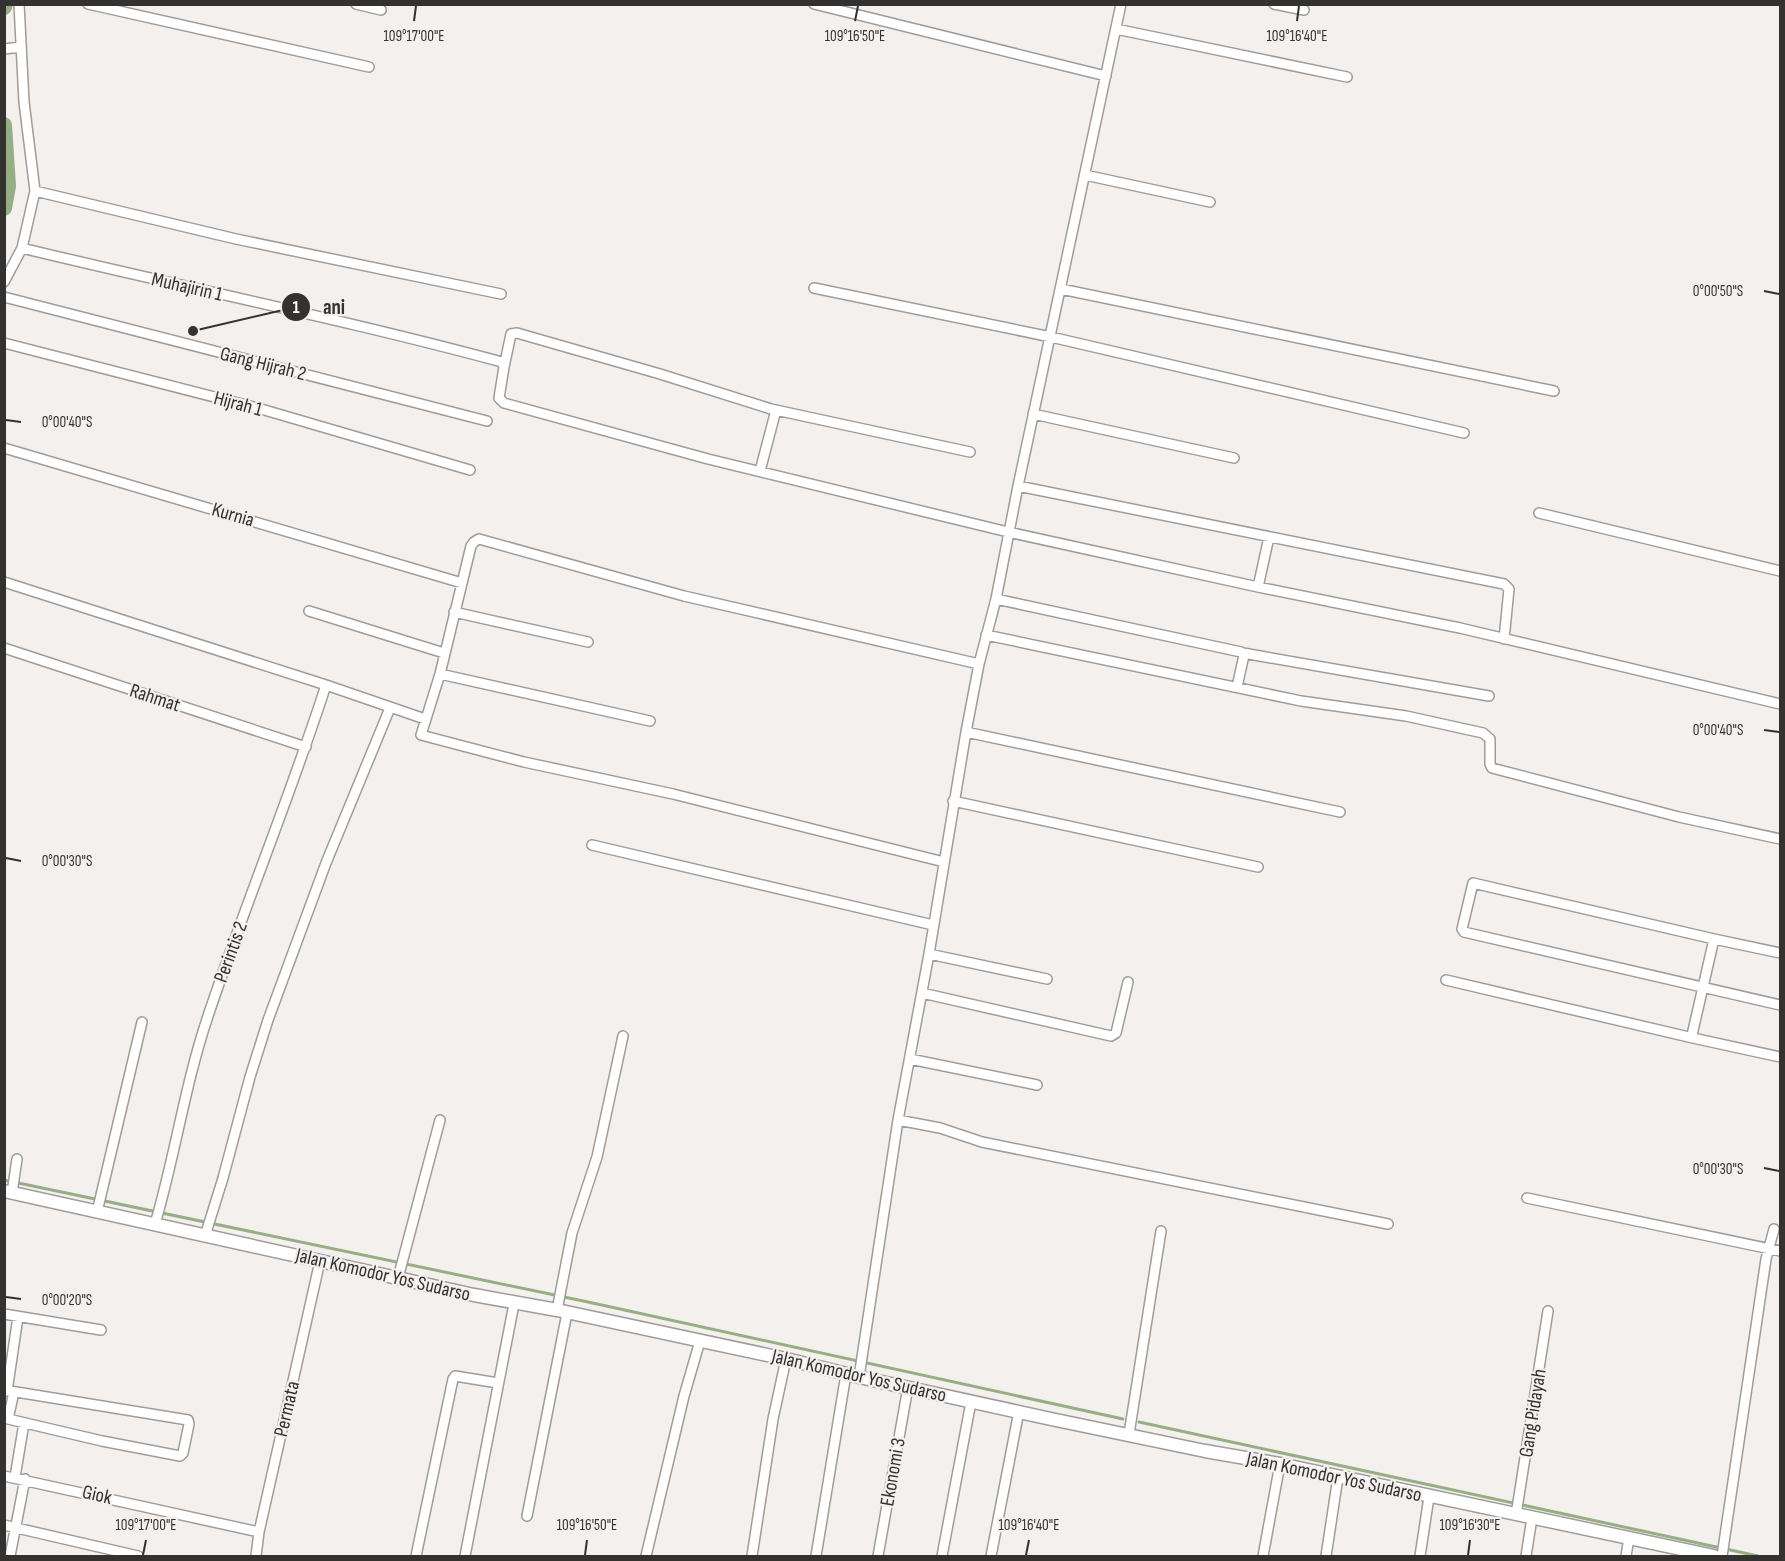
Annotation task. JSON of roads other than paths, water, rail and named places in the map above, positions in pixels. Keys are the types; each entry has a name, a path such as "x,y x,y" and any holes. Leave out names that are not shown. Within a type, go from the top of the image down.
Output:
{"street":[{"path":"4,282 22,248 35,191 13,48 19,4"},
{"path":"88,4 369,67"},
{"path":"356,4 381,10"},
{"path":"814,4 1106,76"},
{"path":"860,1373 898,1120 929,954 966,732 1121,4"},
{"path":"1274,4 1304,10"},
{"path":"1116,29 1347,77"},
{"path":"1085,175 1210,202"},
{"path":"35,191 236,239 501,294"},
{"name":"Muhajirin 1","path":"22,248 493,359 502,362 504,367"},
{"path":"814,288 1051,337 1464,433"},
{"path":"1061,289 1554,391"},
{"name":"Gang Hijrah 2","path":"4,297 488,421"},
{"path":"970,452 776,410 517,333 511,334 499,398 504,403 760,471 1008,532 1504,639 1780,704"},
{"name":"Hijrah 1","path":"4,343 261,409 471,470"},
{"path":"760,471 776,410"},
{"path":"1033,414 1234,458"},
{"name":"Kurnia","path":"4,448 462,583"},
{"path":"1018,486 1504,584 1509,589 1504,639"},
{"path":"1539,513 1780,570"},
{"path":"1258,587 1269,537"},
{"path":"944,862 673,794 524,762 422,735 440,674 471,546 479,539 684,596 979,664"},
{"path":"4,582 326,685 425,720"},
{"path":"996,599 1243,653 1489,696"},
{"path":"309,611 444,653"},
{"path":"454,612 588,642"},
{"path":"986,635 1301,701 1406,716 1483,733 1490,739 1492,768 1679,817 1780,839"},
{"name":"Rahmat","path":"4,648 306,747"},
{"path":"1237,687 1243,653"},
{"path":"440,674 651,721"},
{"name":"Perintis 2","path":"156,1220 183,1105 208,1016 306,747 326,685"},
{"path":"206,1231 268,1020 322,873 390,708"},
{"path":"966,732 1340,812"},
{"path":"953,801 1258,867"},
{"path":"592,845 933,925"},
{"path":"1780,953 1475,883 1462,929 1465,933 1780,1005"},
{"path":"1693,1038 1714,939"},
{"path":"929,954 1047,979"},
{"path":"1446,980 1780,1058"},
{"path":"922,993 1111,1036 1116,1033 1128,982"},
{"path":"97,1208 142,1022"},
{"path":"527,1516 572,1233 597,1157 623,1036"},
{"path":"910,1059 1037,1085"},
{"path":"399,1274 440,1120"},
{"path":"898,1120 940,1128 982,1142 1388,1224"},
{"path":"10,1191 17,1159"},
{"name":"Jalan Komodor Yos Sudarso","path":"10,1191 206,1231 320,1261 399,1274 514,1304 561,1308 846,1374 860,1373 971,1402 1205,1451 1280,1464 1429,1497 1517,1512 1532,1518 1629,1538 1673,1552 1719,1556"},
{"path":"1527,1198 1780,1251"},
{"path":"1719,1556 1724,1543 1774,1229"},
{"path":"1129,1434 1161,1231"},
{"name":"Permata","path":"256,1557 320,1261"},
{"path":"465,1557 514,1304"},
{"name":"Gang Pidayah","path":"1517,1512 1548,1311"},
{"path":"4,1314 100,1330"},
{"path":"8,1391 188,1420 183,1453 180,1456 102,1441 6,1418 8,1391 18,1317"},
{"path":"646,1557 700,1341"},
{"path":"752,1557 773,1419 786,1359"},
{"path":"816,1557 846,1374"},
{"path":"416,1557 453,1378 455,1376 498,1383"},
{"name":"Ekonomi 3","path":"878,1557 908,1387"},
{"path":"942,1557 971,1402"},
{"path":"992,1557 1019,1411"},
{"path":"10,1557 15,1527 24,1423"},
{"path":"1263,1557 1280,1464"},
{"name":"Giok","path":"4,1476 260,1532"},
{"path":"1326,1557 1338,1477"},
{"path":"1420,1557 1429,1497"},
{"path":"1526,1557 1532,1518"},
{"path":"4,1525 138,1557"},
{"path":"1626,1557 1629,1538"}],"waterway":[{"path":"4,125 8,186 4,208"},
{"path":"4,1180 588,1302 1123,1419"},
{"path":"1139,1422 1758,1556"}],"place":[{"name":"ani","path":"193,331"}]}
